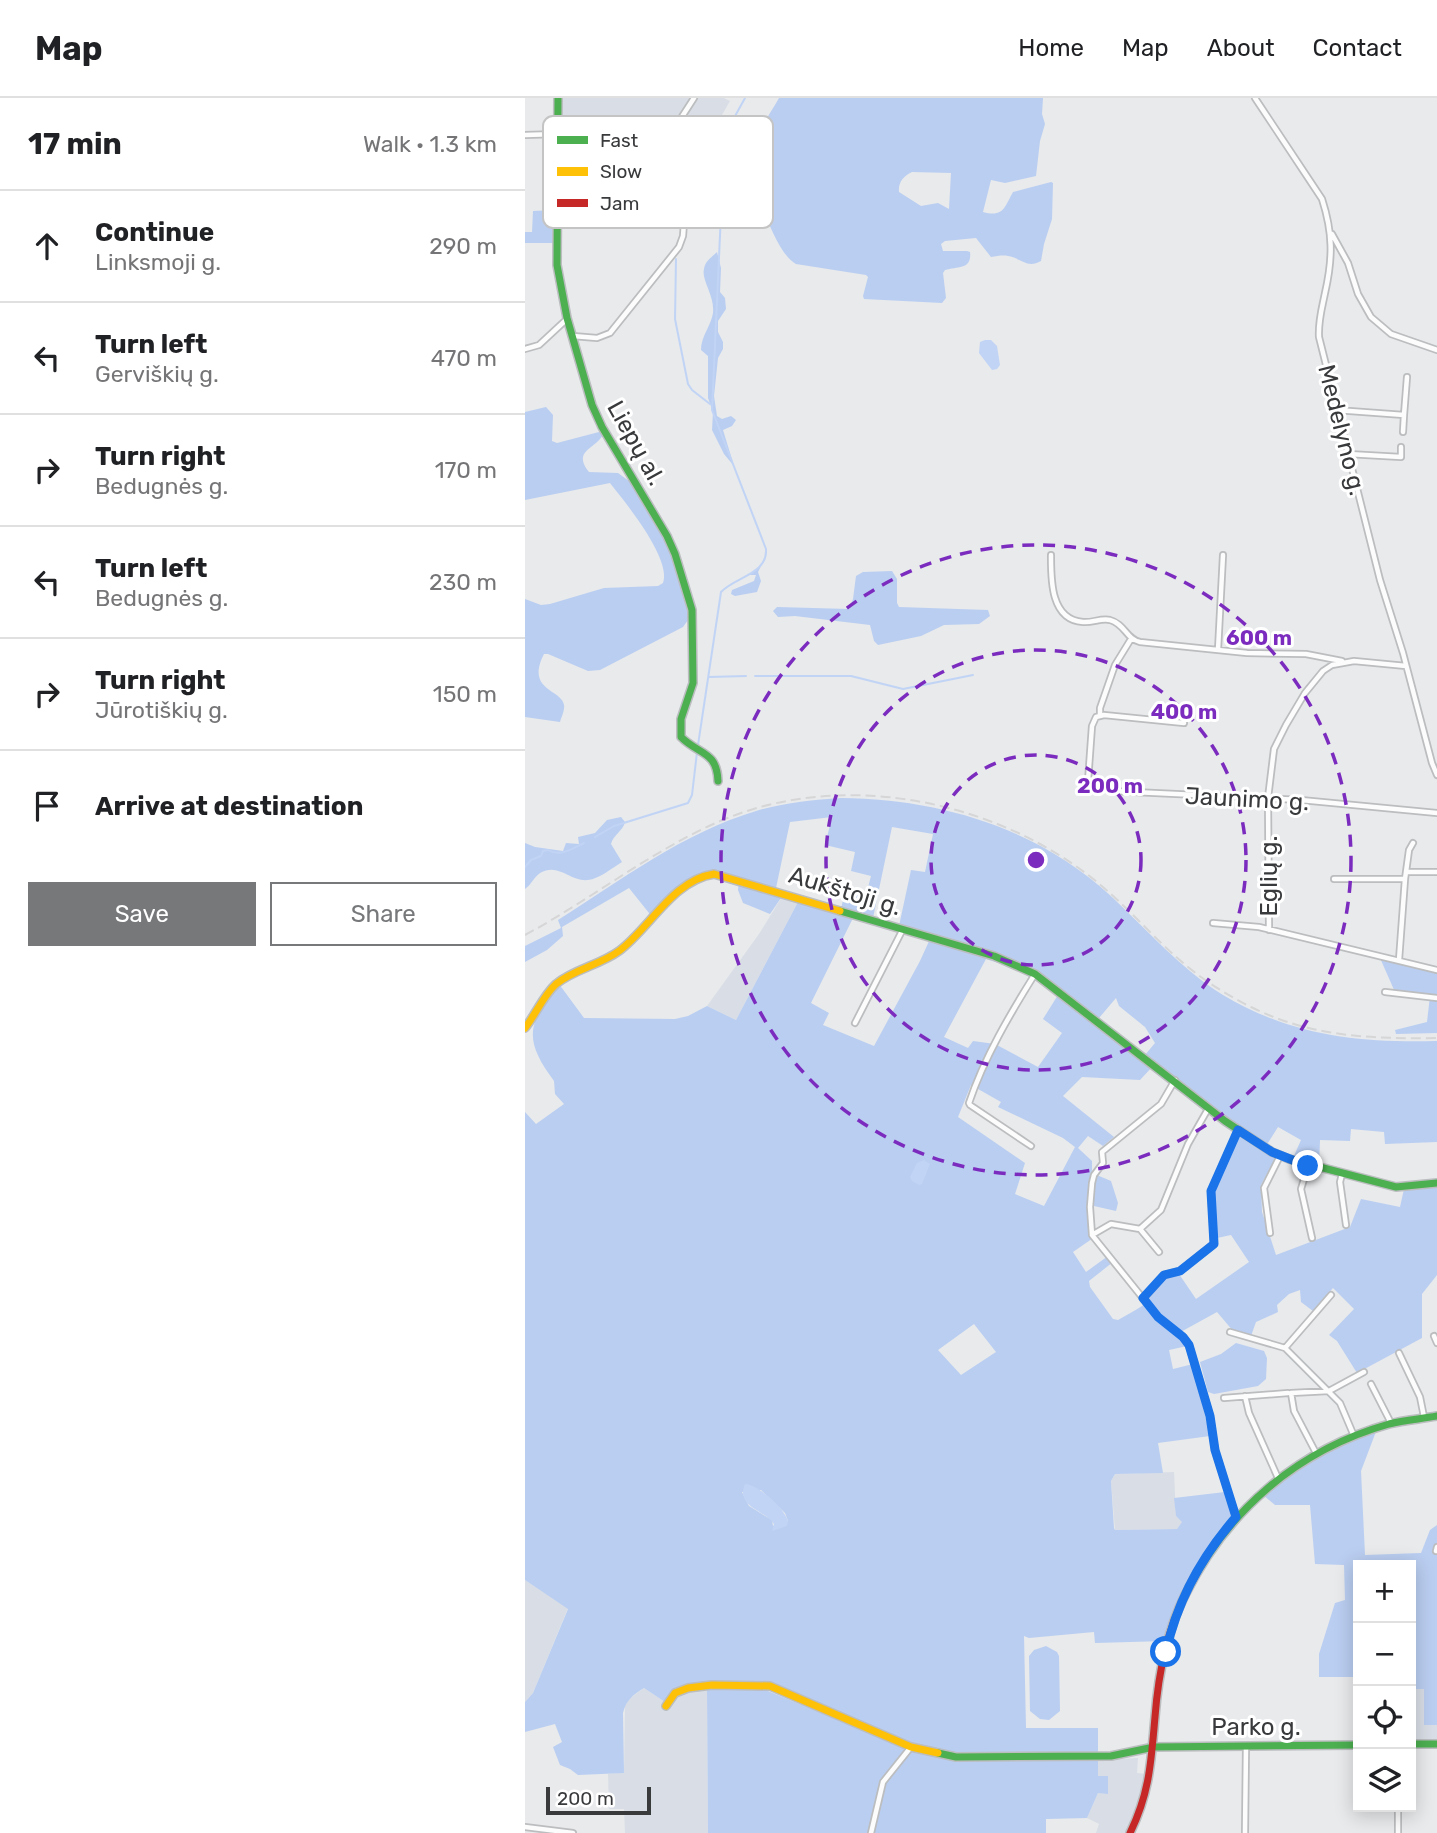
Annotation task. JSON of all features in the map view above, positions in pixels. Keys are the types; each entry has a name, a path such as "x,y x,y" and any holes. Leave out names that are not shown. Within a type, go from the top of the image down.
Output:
{"street":[{"name":"Liepų al.","path":"558,98 558,116"},
{"path":"682,116 694,98"},
{"name":"Medelyno g.","path":"1255,98 1322,199 1331,233 1326,289 1318,325 1336,410 1380,580 1436,774"},
{"path":"525,135 543,134"},
{"name":"Liepų al.","path":"557,228 557,265 567,318 592,405 675,554 691,603 693,683 681,719 681,737 686,743 702,749 712,760 718,772 718,781"},
{"path":"573,336 585,339 610,333 679,247 684,228"},
{"path":"1331,233 1344,256 1363,304 1378,324 1403,339 1437,350"},
{"path":"1330,257 1344,256"},
{"path":"525,349 539,345 567,318"},
{"path":"576,347 585,339"},
{"path":"1403,432 1407,377"},
{"path":"1336,410 1404,415"},
{"path":"1348,454 1401,457 1401,447"},
{"path":"1051,555 1053,592 1064,614 1083,622 1104,619 1115,622 1123,627 1132,639 1140,642 1217,650 1306,654 1342,662 1406,666"},
{"path":"1217,650 1223,555"},
{"path":"1132,639 1115,665 1100,715 1184,723"},
{"name":"Eglių g.","path":"1269,930 1268,798 1274,749 1305,693 1324,671 1342,662"},
{"name":"Jaunimo g.","path":"1100,715 1092,726 1087,773 1091,785 1112,791 1268,798 1437,813"},
{"path":"1399,960 1405,879 1409,850 1413,843"},
{"path":"1408,872 1437,872"},
{"name":"Aukštoji g.","path":"525,1028 554,986 572,973 593,966 626,946 678,893 707,873 736,879 1005,960 1035,974 1175,1080 1208,1109 1280,1156 1308,1166 1396,1187 1437,1183"},
{"path":"1334,879 1405,879"},
{"path":"1213,923 1269,930 1437,970"},
{"path":"855,1023 903,929"},
{"path":"1031,1146 969,1103 978,1077 1035,974"},
{"path":"1385,992 1437,998"},
{"path":"1175,1080 1161,1104 1103,1152 1102,1166 1091,1183 1092,1235 1158,1317 1189,1345 1207,1400 1212,1439 1236,1517"},
{"path":"1140,1229 1161,1210 1188,1144 1208,1109"},
{"path":"1143,1298 1164,1275 1180,1271 1214,1244 1211,1191 1238,1130"},
{"path":"1270,1233 1263,1199 1264,1188 1280,1156"},
{"path":"1308,1166 1301,1189 1312,1238"},
{"path":"1342,1174 1340,1182 1346,1225"},
{"path":"1092,1235 1111,1224 1140,1229 1159,1252"},
{"path":"1286,1348 1331,1295"},
{"path":"1230,1332 1286,1348 1344,1409 1353,1436"},
{"path":"1433,1336 1437,1343"},
{"path":"1399,1353 1420,1397 1425,1417"},
{"path":"1224,1398 1329,1391 1364,1372"},
{"path":"1371,1384 1391,1423"},
{"path":"1290,1393 1294,1410 1316,1453"},
{"path":"1245,1396 1249,1413 1278,1478"},
{"path":"1130,1833 1146,1802 1154,1747 1155,1714 1166,1652 1174,1623 1202,1560 1236,1517 1278,1478 1316,1453 1391,1423 1437,1416"},
{"name":"Parko g.","path":"666,1706 670,1698 680,1690 698,1686 770,1686 912,1747 948,1756 1111,1756 1154,1747 1353,1745"},
{"path":"1416,1744 1437,1744"},
{"path":"1245,1833 1246,1745"},
{"path":"871,1833 883,1782 912,1747"},
{"path":"1398,1812 1398,1833"},
{"path":"525,1827 573,1833"}],"shaded area":[{"path":"561,98 724,98 730,101 721,116 560,116"},
{"path":"779,98 1043,98 1042,114 1045,124 1036,176 1005,183 991,180 983,212 995,213 1003,210 1013,192 1053,183 1052,219 1041,261 1032,264 1008,256 991,257 976,238 945,241 941,244 943,251 967,251 970,252 970,258 966,265 945,270 943,273 946,298 942,303 864,299 868,277 866,275 796,264 779,245 771,228 773,116 769,116","holes":["912,172 951,173 949,209 938,203 921,206 899,192 902,180"]},
{"path":"533,211 543,211 543,228 554,228 554,243 525,243 525,232 532,232"},
{"path":"717,252 721,268 720,292 725,298 726,309 718,321 723,349 718,358 714,396 717,416 722,419 731,416 736,420 732,426 723,430 734,466 724,454 712,430 713,412 708,398 708,356 701,350 713,313 704,269 707,261"},
{"path":"991,340 997,346 1000,365 997,369 992,370 979,353 980,342"},
{"path":"546,407 553,415 552,441 557,443 599,432 603,435 584,455 584,465 589,472 618,473 629,481 668,540 691,616 683,627 600,670 588,671 544,654 539,675 541,682 562,700 564,707 560,722 525,717 525,599 541,605 604,588 658,586 663,583 664,573 661,560 645,531 610,483 525,500 525,412"},
{"path":"761,566 758,572 761,581 757,592 735,596 731,594 732,590 754,581 756,575 748,575"},
{"path":"892,571 897,579 899,607 988,610 990,616 979,624 944,625 921,636 878,645 874,641 870,625 795,616 778,617 773,611 777,607 849,609 856,576 863,572"},
{"path":"841,798 915,804 986,822 1020,836 1083,873 1112,897 1179,962 1208,985 1249,1009 1275,1020 1300,1028 1353,1038 1437,1041 1437,1142 1385,1144 1384,1132 1351,1129 1350,1141 1320,1140 1319,1166 1293,1158 1301,1140 1278,1127 1266,1146 1235,1126 1145,1055 1155,1043 1145,1027 1119,1006 1116,998 1099,1018 1026,967 899,926 911,870 925,872 933,834 892,827 873,918 841,909 845,891 866,895 871,876 851,871 855,852 825,845 832,817 790,822 776,888 704,872 653,918 629,888 562,927 563,936 547,950 525,962 525,946 561,928 558,920 629,874 703,832 756,811 798,802"},
{"path":"621,817 624,825 611,844 622,862 588,880 547,870 540,873 525,889 525,843 563,851 566,843 579,844 578,837 595,833 607,820"},
{"path":"739,881 783,895 770,914 743,903 738,890"},
{"path":"783,895 799,900 736,1020 707,1006 759,934"},
{"path":"799,900 854,916 811,1003 829,1013 823,1025 874,1046 930,939 1010,964 1040,980 1153,1066 1140,1080 1082,1077 1063,1096 1114,1137 1103,1146 1088,1136 1078,1148 1092,1161 1092,1173 1111,1181 1118,1203 1116,1211 1094,1206 1096,1236 1073,1252 1086,1272 1108,1256 1113,1262 1089,1281 1090,1287 1113,1319 1118,1320 1142,1306 1160,1281 1171,1275 1179,1274 1196,1299 1249,1262 1231,1235 1217,1238 1212,1194 1239,1133 1276,1157 1261,1185 1262,1212 1276,1255 1350,1227 1361,1199 1400,1207 1404,1189 1437,1185 1437,1275 1422,1294 1422,1338 1357,1373 1337,1341 1329,1335 1354,1309 1333,1288 1313,1311 1301,1302 1300,1290 1289,1294 1277,1305 1278,1312 1256,1322 1251,1336 1234,1332 1217,1312 1177,1334 1187,1346 1169,1350 1173,1369 1193,1364 1210,1436 1158,1443 1163,1473 1115,1474 1111,1481 1114,1528 1177,1529 1182,1522 1176,1516 1174,1498 1225,1492 1234,1518 1202,1555 1181,1597 1165,1641 1095,1643 1094,1632 1029,1638 1024,1636 1026,1728 1098,1728 1098,1754 958,1754 923,1747 895,1738 776,1685 763,1682 719,1682 674,1691 665,1702 644,1688 628,1701 624,1708 624,1773 578,1775 560,1765 553,1747 562,1742 555,1724 525,1732 525,1702 533,1693 568,1609 525,1580 525,1112 536,1124 564,1104 555,1094 554,1081 544,1067 534,1044 535,1022 559,984 584,1018 675,1019 688,1016 707,1006 736,1020","holes":["986,959 1023,974 1058,995 1043,1019 1062,1033 1038,1067 995,1044 973,1041 968,1048 944,1037","971,1085 1001,1102 998,1107 1063,1138 1075,1147 1044,1206 1015,1194 1025,1163 958,1117","974,1324 996,1352 961,1375 938,1350","761,1490 785,1513 788,1521 773,1526 772,1520 749,1506 742,1492"]},
{"path":"1380,958 1437,971 1437,1033 1396,1034 1395,1030 1427,1022 1430,996 1395,992"},
{"path":"924,1160 930,1164 922,1184 919,1185 910,1177 917,1163"},
{"path":"1236,1343 1264,1351 1267,1358 1266,1379 1258,1386 1214,1394 1208,1392 1200,1362 1221,1354"},
{"path":"1377,1429 1361,1471 1365,1555 1421,1553 1430,1530 1437,1525 1437,1725 1424,1725 1424,1689 1416,1689 1416,1560 1353,1560 1353,1677 1319,1677 1319,1654 1335,1603 1345,1600 1344,1565 1315,1564 1310,1505 1275,1505 1263,1495 1317,1457"},
{"path":"1174,1472 1176,1516 1183,1522 1177,1529 1115,1530 1111,1481 1115,1474"},
{"path":"745,1484 757,1488 776,1504 786,1516 787,1526 772,1531 774,1524 770,1519 744,1498"},
{"path":"525,1580 568,1608 533,1693 525,1702"},
{"path":"1046,1646 1059,1656 1060,1711 1049,1720 1040,1719 1030,1711 1029,1656 1034,1650"},
{"path":"644,1688 668,1704 685,1691 707,1688 708,1833 625,1833 624,1809 609,1809 608,1774 624,1772 625,1706 629,1699"},
{"path":"707,1688 761,1688 867,1732 945,1758 1098,1760 1098,1776 1108,1776 1108,1794 1098,1793 1087,1818 1046,1819 1046,1833 708,1833"},
{"path":"1416,1689 1424,1689 1424,1725 1437,1725 1437,1742 1416,1742"},
{"path":"1138,1758 1137,1773 1147,1774 1146,1792 1128,1833 1096,1833 1099,1824 1087,1818 1098,1793 1108,1793 1098,1776 1098,1760"}],"waterway":[{"path":"735,116 745,98"},
{"path":"698,745 721,592 756,570 762,564 766,549 712,410 720,228"},
{"path":"676,259 675,319 688,384 710,404"},
{"path":"755,676 851,676 903,689 973,675"},
{"path":"709,677 746,676"},
{"path":"595,837 614,826 688,803 692,795 697,752"},
{"path":"525,867 531,860 541,856 543,851 561,852 584,843"}],"railway":[{"path":"525,935 658,853 713,824 785,801 831,796 878,796 924,802 969,814 1013,831 1054,852 1118,900 1167,949 1200,976 1236,999 1274,1017 1296,1025 1365,1037 1437,1038"}],"traffic: fast":[{"path":"558,98 558,116"},
{"path":"557,228 557,265 567,318 592,405 602,427 667,536 692,610 693,683 681,719 681,737 711,759 718,781"},
{"path":"840,911 994,956 1035,974 1225,1121 1272,1152 1289,1159 1396,1187 1437,1183"},
{"path":"1185,1595 1222,1536 1268,1488 1295,1467 1356,1435 1389,1424 1437,1416"},
{"path":"1416,1744 1437,1744"},
{"path":"938,1753 956,1757 1111,1756 1154,1747 1353,1745"}],"traffic: slow":[{"path":"525,1028 556,984 619,951 674,895 699,878 714,874 840,911"},
{"path":"666,1706 675,1693 688,1688 712,1685 770,1686 911,1747 938,1753"}],"traffic: jam":[{"path":"1130,1833 1142,1804 1149,1776 1164,1654 1185,1595"}],"route":[{"path":"1166,1652 1184,1597 1202,1560 1236,1517 1215,1450 1210,1416 1192,1352 1183,1337 1158,1317 1143,1298 1164,1275 1180,1271 1214,1244 1211,1191 1238,1130 1272,1152 1308,1166"}]}
